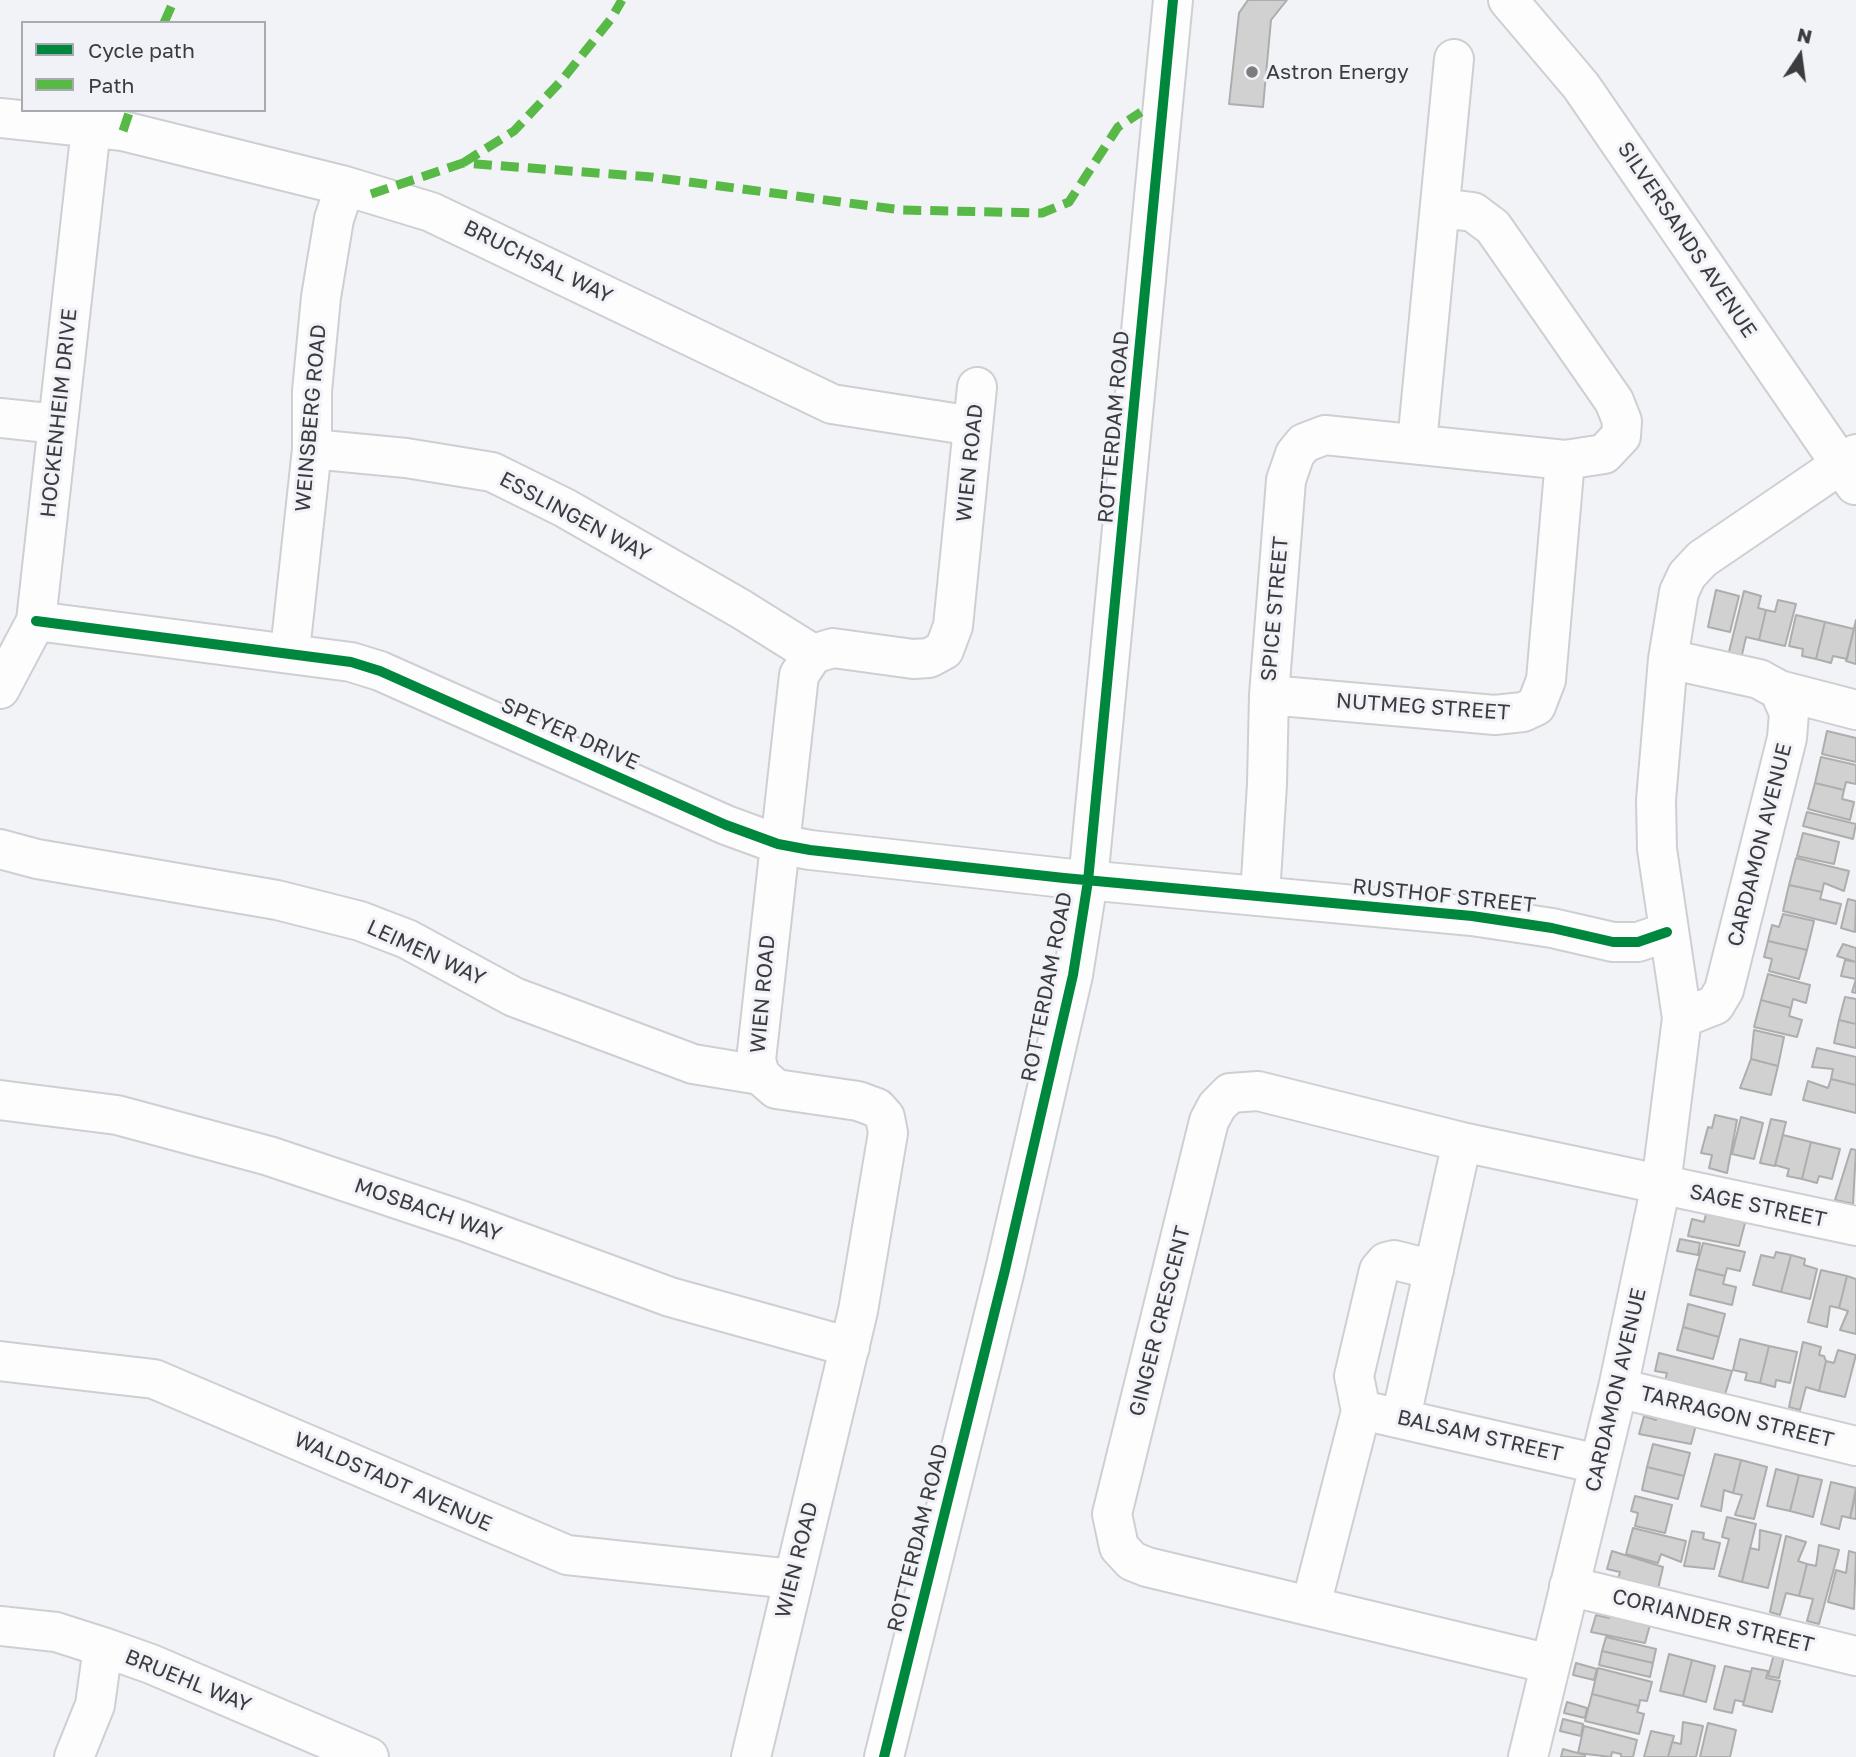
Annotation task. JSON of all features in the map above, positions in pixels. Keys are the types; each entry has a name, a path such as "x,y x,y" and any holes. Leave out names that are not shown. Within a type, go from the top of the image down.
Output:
{"street":[{"name":"ROTTERDAM ROAD","path":"884,1757 1015,1230 1073,975 1088,881 1173,0"},
{"name":"SILVERSANDS AVENUE","path":"1508,0 1581,86 1851,469"},
{"path":"1417,443 1454,59"},
{"name":"BRUCHSAL WAY","path":"0,118 123,131 345,186 431,212 470,228 832,404 973,426"},
{"name":"HOCKENHEIM DRIVE","path":"0,689 36,621 91,128"},
{"name":"WEINSBERG ROAD","path":"290,652 312,449 312,391 324,274 334,219 345,186"},
{"name":"SPICE STREET","path":"1260,895 1268,784 1269,695 1285,491 1290,460 1304,443 1325,435 1565,460 1596,457 1616,443 1622,429 1614,401 1493,227 1473,212 1440,208"},
{"name":"WIEN ROAD","path":"751,1757 849,1347 885,1153 887,1123 882,1113 871,1104 784,1091 771,1086 760,1075 756,1049 799,675 813,654 844,648 914,659 929,658 944,650 953,626 977,387"},
{"path":"0,418 58,424"},
{"name":"ESSLINGEN WAY","path":"312,449 417,459 492,472 565,508 741,609 813,654"},
{"name":"NUTMEG STREET","path":"1269,695 1495,715 1523,712 1536,706 1546,680 1565,460"},
{"name":"CARDAMON AVENUE","path":"1528,1757 1618,1388 1661,1185 1682,1018 1667,932 1657,849 1656,800 1668,659 1679,592 1695,565 1851,469"},
{"name":"SPEYER DRIVE","path":"36,621 351,662 380,671 726,825 778,844 839,855 1214,892"},
{"path":"1668,659 1759,679 1779,690 1856,710"},
{"name":"CARDAMON AVENUE","path":"1682,1018 1715,1005 1724,990 1787,738 1789,713 1779,690"},
{"name":"LEIMEN WAY","path":"0,849 37,859 277,900 360,921 407,939 514,997 693,1064 760,1075"},
{"name":"RUSTHOF STREET","path":"1214,892 1486,918 1626,943 1648,940 1667,932"},
{"name":"GINGER CRESCENT","path":"1550,1664 1147,1567 1124,1554 1113,1534 1112,1514 1209,1121 1217,1106 1230,1093 1258,1091 1462,1142 1661,1185"},
{"name":"MOSBACH WAY","path":"0,1100 117,1115 269,1156 463,1221 670,1297 849,1347"},
{"path":"1401,1417 1462,1142"},
{"name":"SAGE STREET","path":"1661,1185 1856,1226"},
{"path":"1311,1605 1361,1411 1354,1376 1380,1268 1394,1261 1434,1270"},
{"name":"WALDSTADT AVENUE","path":"0,1361 154,1379 567,1555 792,1579"},
{"name":"TARRAGON STREET","path":"1618,1388 1856,1446"},
{"name":"BALSAM STREET","path":"1361,1411 1401,1417 1598,1464"},
{"name":"CORIANDER STREET","path":"1569,1586 1856,1656"},
{"name":"BRUEHL WAY","path":"0,1626 56,1632 151,1664 369,1757"},
{"path":"74,1757 95,1705 103,1647"}],"building":[{"path":"1248,0 1287,0 1271,20 1263,107 1229,104 1239,13"},
{"path":"1716,590 1739,596 1730,632 1708,627"},
{"path":"1744,591 1761,596 1758,608 1766,610 1759,640 1746,637 1741,659 1728,656"},
{"path":"1778,600 1796,604 1785,646 1759,640 1766,610 1775,612"},
{"path":"1796,615 1825,622 1816,659 1802,656 1803,649 1789,646"},
{"path":"1856,620 1856,664 1846,661"},
{"path":"1825,622 1854,629 1847,659 1833,656 1831,663 1816,659"},
{"path":"1827,731 1856,738 1856,762 1822,754"},
{"path":"1821,757 1856,765 1856,784 1846,782 1844,790 1815,783"},
{"path":"1815,783 1844,790 1842,799 1854,802 1850,820 1808,809"},
{"path":"1807,812 1856,824 1853,839 1803,826"},
{"path":"1803,833 1839,842 1834,864 1797,856"},
{"path":"1796,858 1849,871 1844,891 1824,883 1822,892 1789,885"},
{"path":"1789,885 1822,892 1820,899 1841,904 1836,924 1783,911"},
{"path":"1848,899 1856,901 1855,932 1841,928"},
{"path":"1783,914 1814,921 1807,950 1768,941 1772,925 1779,927"},
{"path":"1768,941 1807,950 1799,979 1769,971 1772,959 1764,957"},
{"path":"1843,944 1856,948 1856,962 1837,956"},
{"path":"1845,960 1856,962 1856,979 1841,976"},
{"path":"1768,974 1810,985 1806,1003 1793,999 1791,1008 1761,1000"},
{"path":"1845,997 1856,999 1856,1024 1839,1020"},
{"path":"1761,1000 1791,1008 1789,1016 1802,1020 1797,1037 1754,1027"},
{"path":"1839,1020 1856,1024 1856,1048 1834,1043"},
{"path":"1754,1030 1784,1037 1778,1066 1751,1059"},
{"path":"1817,1048 1856,1057 1856,1085 1831,1079 1833,1069 1812,1067"},
{"path":"1751,1059 1778,1066 1771,1095 1740,1088"},
{"path":"1831,1079 1856,1085 1856,1113 1803,1100 1808,1081 1828,1088"},
{"path":"1715,1115 1737,1120 1727,1173 1709,1168 1712,1155 1701,1153 1708,1127 1712,1128"},
{"path":"1741,1117 1763,1123 1754,1159 1732,1154"},
{"path":"1771,1119 1786,1122 1775,1166 1760,1163"},
{"path":"1783,1135 1811,1142 1802,1179 1787,1176 1789,1169 1775,1165"},
{"path":"1811,1142 1840,1149 1832,1179 1819,1176 1817,1183 1802,1179"},
{"path":"1851,1149 1856,1150 1853,1204 1835,1200"},
{"path":"1707,1210 1745,1223 1739,1246 1688,1236 1692,1219 1704,1222"},
{"path":"1680,1239 1700,1243 1698,1255 1677,1251"},
{"path":"1703,1243 1745,1252 1740,1271 1727,1268 1725,1276 1696,1269"},
{"path":"1776,1252 1791,1255 1781,1292 1753,1285 1761,1255 1774,1258"},
{"path":"1791,1255 1805,1259 1804,1265 1817,1269 1810,1299 1781,1292"},
{"path":"1696,1269 1725,1276 1723,1284 1736,1287 1732,1305 1690,1295"},
{"path":"1821,1270 1847,1276 1839,1308 1830,1306 1827,1327 1808,1322"},
{"path":"1847,1276 1856,1279 1856,1334 1840,1330 1848,1311 1839,1308"},
{"path":"1688,1304 1725,1314 1719,1337 1683,1327"},
{"path":"1683,1327 1719,1337 1713,1359 1677,1350"},
{"path":"1740,1339 1769,1346 1760,1383 1745,1380 1747,1373 1733,1370"},
{"path":"1803,1342 1821,1347 1819,1355 1824,1356 1826,1361 1819,1391 1806,1387 1800,1410 1789,1407"},
{"path":"1769,1346 1797,1352 1790,1383 1776,1380 1775,1387 1760,1383"},
{"path":"1838,1350 1856,1355 1845,1397 1819,1391 1826,1361 1834,1363"},
{"path":"1659,1353 1732,1371 1724,1398 1664,1384 1667,1373 1655,1371"},
{"path":"1659,1408 1697,1421 1691,1444 1639,1434 1644,1416 1656,1420"},
{"path":"1653,1444 1690,1453 1684,1476 1647,1467"},
{"path":"1715,1454 1741,1460 1733,1493 1724,1490 1721,1511 1701,1506"},
{"path":"1741,1460 1767,1467 1754,1519 1735,1515 1742,1495 1733,1493"},
{"path":"1647,1467 1684,1476 1678,1499 1642,1490"},
{"path":"1776,1469 1799,1475 1790,1511 1767,1506"},
{"path":"1799,1475 1822,1480 1813,1517 1790,1511"},
{"path":"1831,1482 1856,1488 1850,1518 1842,1516 1839,1529 1821,1524"},
{"path":"1856,1494 1856,1519 1850,1518"},
{"path":"1635,1496 1672,1505 1665,1533 1635,1526 1638,1513 1631,1511"},
{"path":"1727,1517 1756,1524 1742,1582 1719,1576 1729,1539 1722,1537"},
{"path":"1633,1528 1686,1541 1681,1562 1661,1554 1658,1563 1626,1554"},
{"path":"1760,1530 1781,1535 1768,1588 1742,1582 1750,1548 1759,1550"},
{"path":"1692,1531 1704,1533 1703,1539 1720,1543 1714,1569 1684,1566"},
{"path":"1786,1536 1806,1542 1798,1561 1807,1564 1799,1596 1786,1593 1780,1615 1770,1612"},
{"path":"1819,1545 1839,1550 1819,1624 1807,1621 1813,1599 1799,1596 1807,1564 1816,1566"},
{"path":"1612,1551 1663,1567 1658,1589 1617,1583 1620,1572 1607,1569"},
{"path":"1849,1551 1856,1553 1854,1609 1828,1602 1836,1570 1846,1573"},
{"path":"1612,1607 1651,1621 1645,1643 1591,1632 1596,1615 1609,1618"},
{"path":"1606,1637 1656,1649 1653,1663 1602,1651"},
{"path":"1602,1651 1653,1663 1650,1677 1599,1665"},
{"path":"1669,1654 1692,1660 1683,1696 1660,1691"},
{"path":"1774,1654 1784,1657 1779,1678 1768,1676"},
{"path":"1692,1660 1715,1666 1706,1702 1683,1696"},
{"path":"1576,1663 1597,1669 1594,1680 1573,1675"},
{"path":"1725,1666 1751,1672 1744,1702 1735,1700 1732,1713 1714,1709"},
{"path":"1598,1668 1652,1682 1647,1701 1640,1700 1639,1706 1592,1694"},
{"path":"1752,1668 1768,1671 1766,1678 1780,1681 1772,1712 1743,1705"},
{"path":"1592,1694 1639,1706 1637,1712 1644,1714 1639,1734 1585,1721"},
{"path":"1567,1702 1587,1708 1585,1718 1564,1713"},
{"path":"1563,1719 1583,1724 1581,1736 1560,1731"},
{"path":"1683,1722 1703,1726 1696,1757 1668,1757 1672,1742 1681,1744"},
{"path":"1708,1723 1736,1730 1730,1757 1700,1757"},
{"path":"1584,1726 1637,1740 1633,1757 1621,1757 1621,1754 1612,1752 1611,1757 1578,1753"},
{"path":"1651,1731 1674,1736 1668,1757 1644,1757"},
{"path":"1563,1749 1585,1755 1585,1757 1561,1757"}],"marked path":[{"path":"165,21 174,0"},
{"path":"463,163 514,131 562,80 611,19 622,0"},
{"path":"123,131 129,112"},
{"path":"371,194 463,163 651,177 902,210 1042,213 1069,202 1118,127 1141,112"}],"cycle path":[{"path":"884,1757 1005,1270 1073,975 1088,881 1173,0"},
{"path":"36,621 351,662 380,671 726,825 778,844 810,850 1064,878 1472,916 1552,928 1613,942 1638,942 1667,932"}],"place":[{"name":"Astron Energy","path":"1252,72"}]}
